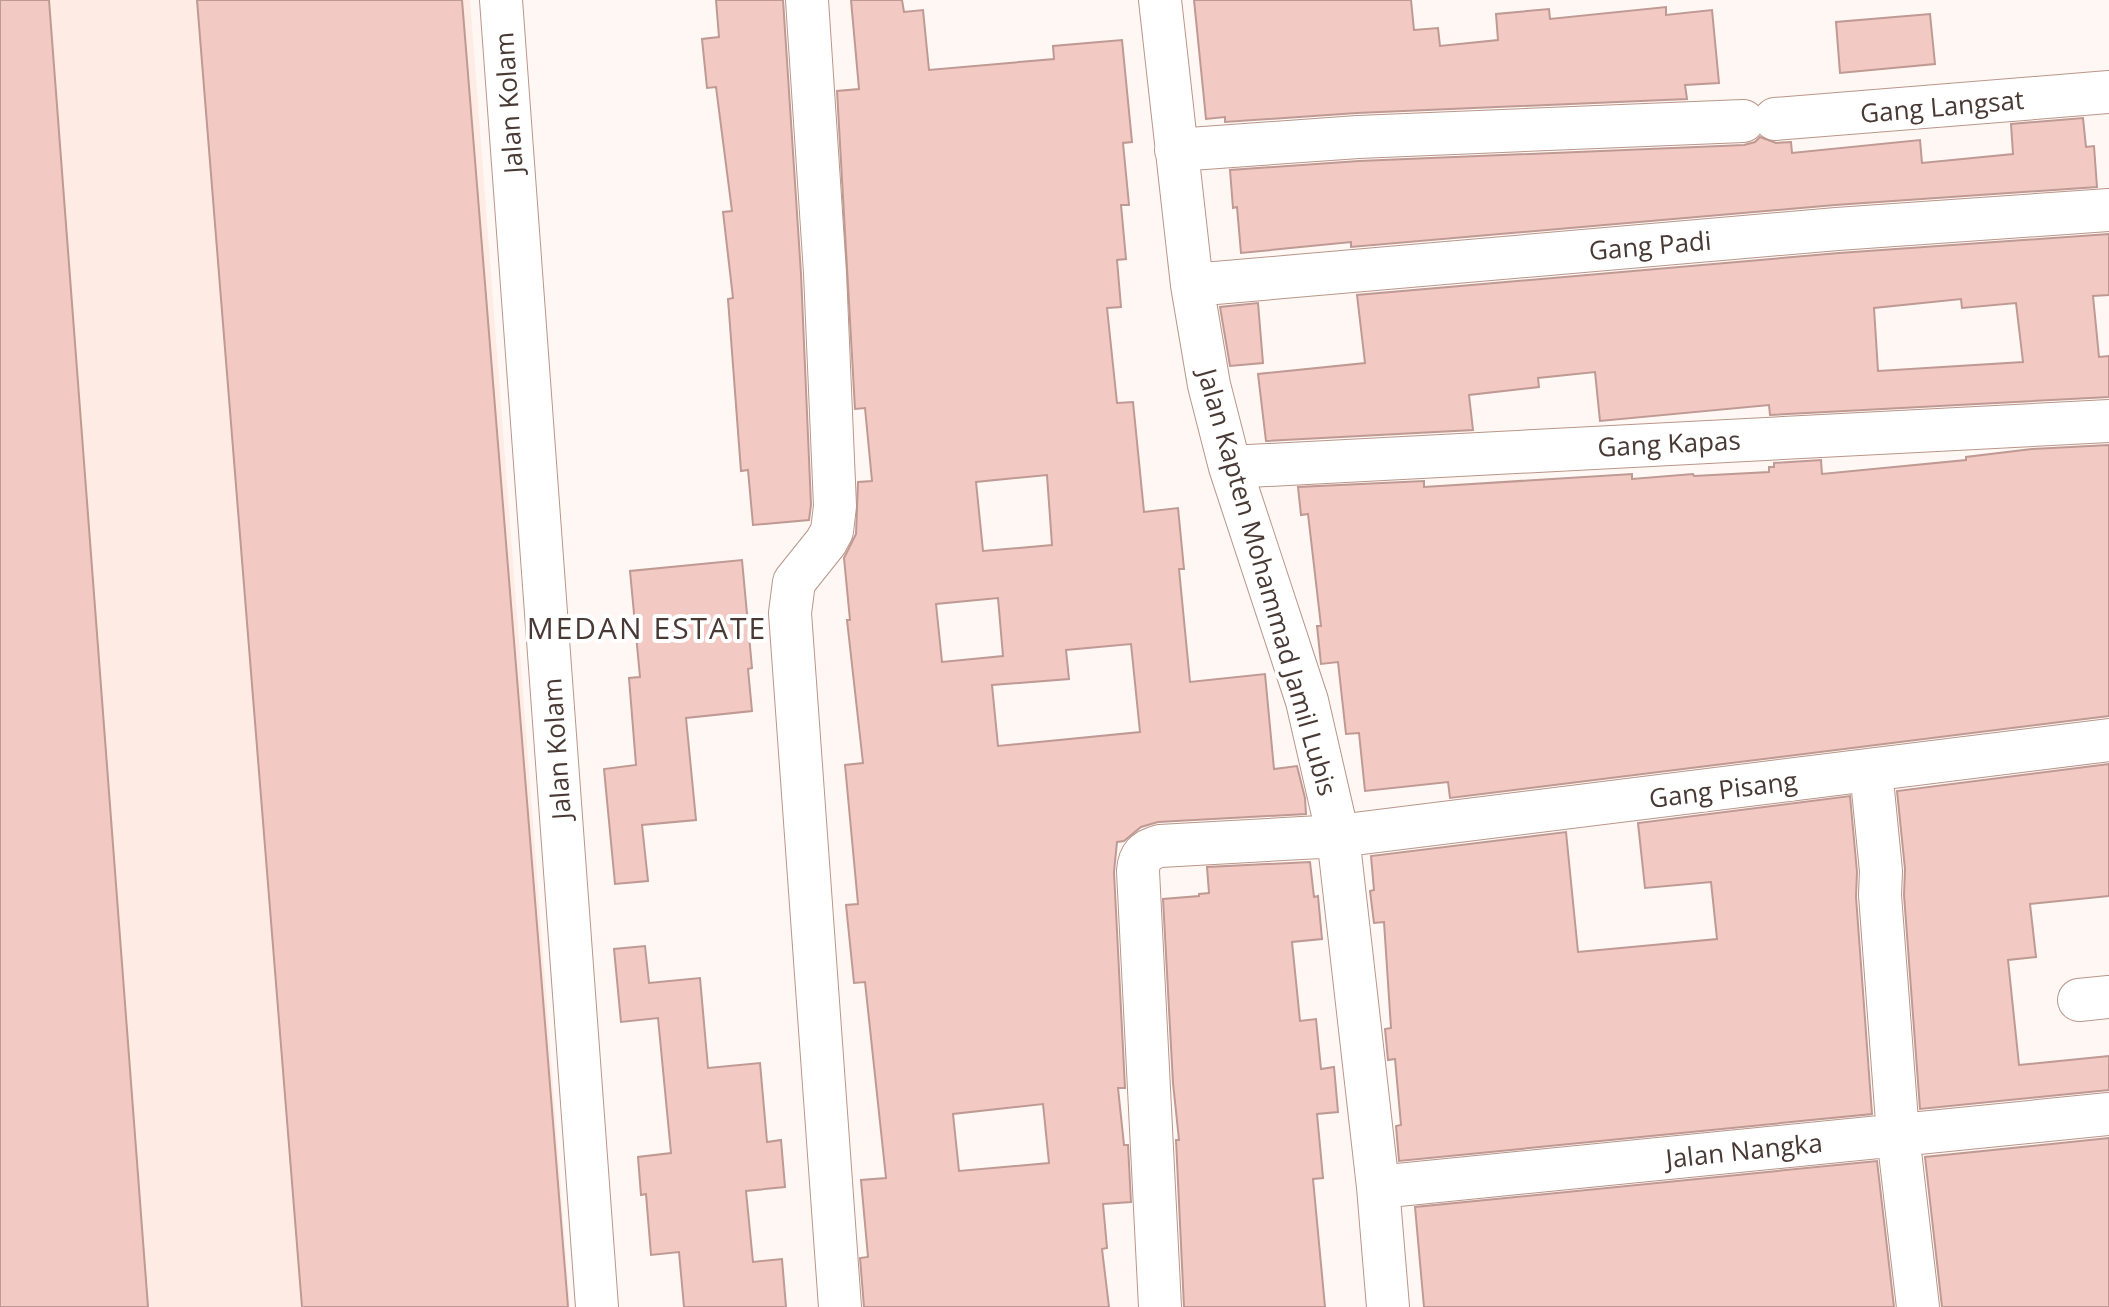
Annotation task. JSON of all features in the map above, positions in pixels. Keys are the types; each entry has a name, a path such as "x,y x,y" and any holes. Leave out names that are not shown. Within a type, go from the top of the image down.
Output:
{"street":[{"name":"Jalan Kolam","path":"501,0 597,1307"},
{"path":"807,0 825,273 835,506 832,531 794,582 790,613 840,1307"},
{"name":"Jalan Kapten Mohammad Jamil Lubis","path":"1160,0 1192,285 1209,385 1230,467 1307,701 1338,836 1378,1187 1388,1307"},
{"name":"Gang Langsat","path":"1176,150 1358,137 1759,120 2109,92"},
{"name":"Gang Padi","path":"1192,285 1837,229 2109,210"},
{"name":"Gang Kapas","path":"1230,467 2109,421"},
{"name":"Gang Pisang","path":"1160,1307 1139,860 1144,853 1160,846 1338,836 2109,740"},
{"path":"1871,770 1881,871 1880,895 1898,1135 1918,1307"},
{"name":"Jalan Nangka","path":"1378,1187 2109,1114"}],"shaded area":[{"path":"0,0 470,0 570,1307 0,1307"}],"building":[{"path":"0,0 49,0 148,1307 0,1307"},
{"path":"197,0 462,0 568,1307 302,1307"},
{"path":"716,0 783,0 801,274 811,505 809,520 753,525 748,470 741,471 728,299 733,298 723,212 732,211 716,87 707,88 702,39 719,37"},
{"path":"851,0 902,0 904,12 923,10 929,70 1054,59 1053,46 1122,40 1132,142 1123,143 1129,205 1121,205 1126,259 1117,260 1121,307 1107,308 1117,403 1133,402 1144,512 1178,508 1184,569 1179,569 1190,682 1265,674 1274,769 1297,766 1305,798 1306,814 1158,822 1141,827 1124,841 1117,842 1114,872 1125,1088 1118,1088 1124,1145 1128,1145 1131,1202 1103,1204 1107,1248 1102,1249 1109,1307 864,1307 860,1258 868,1257 861,1180 886,1178 865,982 854,983 846,905 858,904 845,765 863,763 847,620 850,620 844,558 856,534 858,482 872,481 865,408 855,409 837,91 859,89","holes":["1047,475 1052,545 983,551 976,482","998,598 1003,656 942,662 936,604","1131,644 1140,732 998,746 992,685 1069,679 1066,650","1043,1104 1049,1163 959,1171 953,1114"]},
{"path":"1194,0 1411,0 1414,30 1438,28 1440,46 1498,40 1496,14 1549,9 1550,19 1666,7 1666,15 1712,10 1719,83 1685,85 1687,99 1357,113 1225,122 1225,117 1206,119"},
{"path":"1930,14 1935,64 1840,73 1836,22"},
{"path":"2083,118 2086,147 2094,146 2097,187 1835,205 1351,247 1351,242 1241,253 1237,207 1233,208 1230,170 1359,161 1744,145 1760,137 1776,143 1791,142 1792,153 1920,140 1922,163 2013,154 2011,124"},
{"path":"2109,234 2109,295 2093,296 2099,357 2109,356 2109,397 1770,415 1769,405 1600,421 1595,372 1538,378 1539,387 1469,395 1473,430 1266,441 1258,374 1365,363 1357,295 1839,253","holes":["1961,299 1962,308 2016,303 2023,362 1878,371 1874,308"]},
{"path":"1258,303 1263,363 1230,366 1220,307"},
{"path":"2109,445 2109,716 1450,798 1448,782 1365,791 1359,733 1346,734 1338,662 1321,664 1317,626 1321,626 1308,514 1301,515 1298,487 1424,481 1424,487 1632,474 1632,479 1694,476 1769,472 1769,467 1774,467 1774,463 1821,460 1822,474 1966,460 1966,457 2032,449"},
{"path":"742,560 752,668 748,669 752,711 686,718 696,820 642,825 648,881 615,884 604,769 636,765 629,678 640,677 630,571"},
{"path":"2109,764 2109,896 2030,904 2036,957 2008,960 2019,1065 2109,1056 2109,1090 1920,1109 1897,791"},
{"path":"1850,796 1872,1114 1399,1161 1396,1126 1401,1125 1395,1059 1388,1060 1385,1029 1391,1028 1384,922 1374,923 1370,891 1374,890 1371,856 1566,832 1578,952 1717,939 1711,882 1645,888 1638,823"},
{"path":"1310,862 1314,897 1318,896 1322,939 1292,942 1300,1021 1316,1019 1321,1069 1334,1067 1338,1112 1317,1114 1323,1178 1313,1179 1325,1307 1184,1307 1176,1140 1179,1140 1163,899 1209,893 1207,867"},
{"path":"645,946 649,983 700,978 708,1068 760,1063 767,1142 781,1140 785,1187 746,1191 753,1262 782,1259 786,1307 684,1307 679,1252 651,1255 646,1194 641,1195 638,1157 671,1153 658,1018 621,1022 614,949"},
{"path":"2109,1138 2109,1307 1942,1307 1925,1157"},
{"path":"1877,1161 1894,1307 1424,1307 1415,1207"}],"district":[{"name":"MEDAN ESTATE","path":"647,627"}]}
